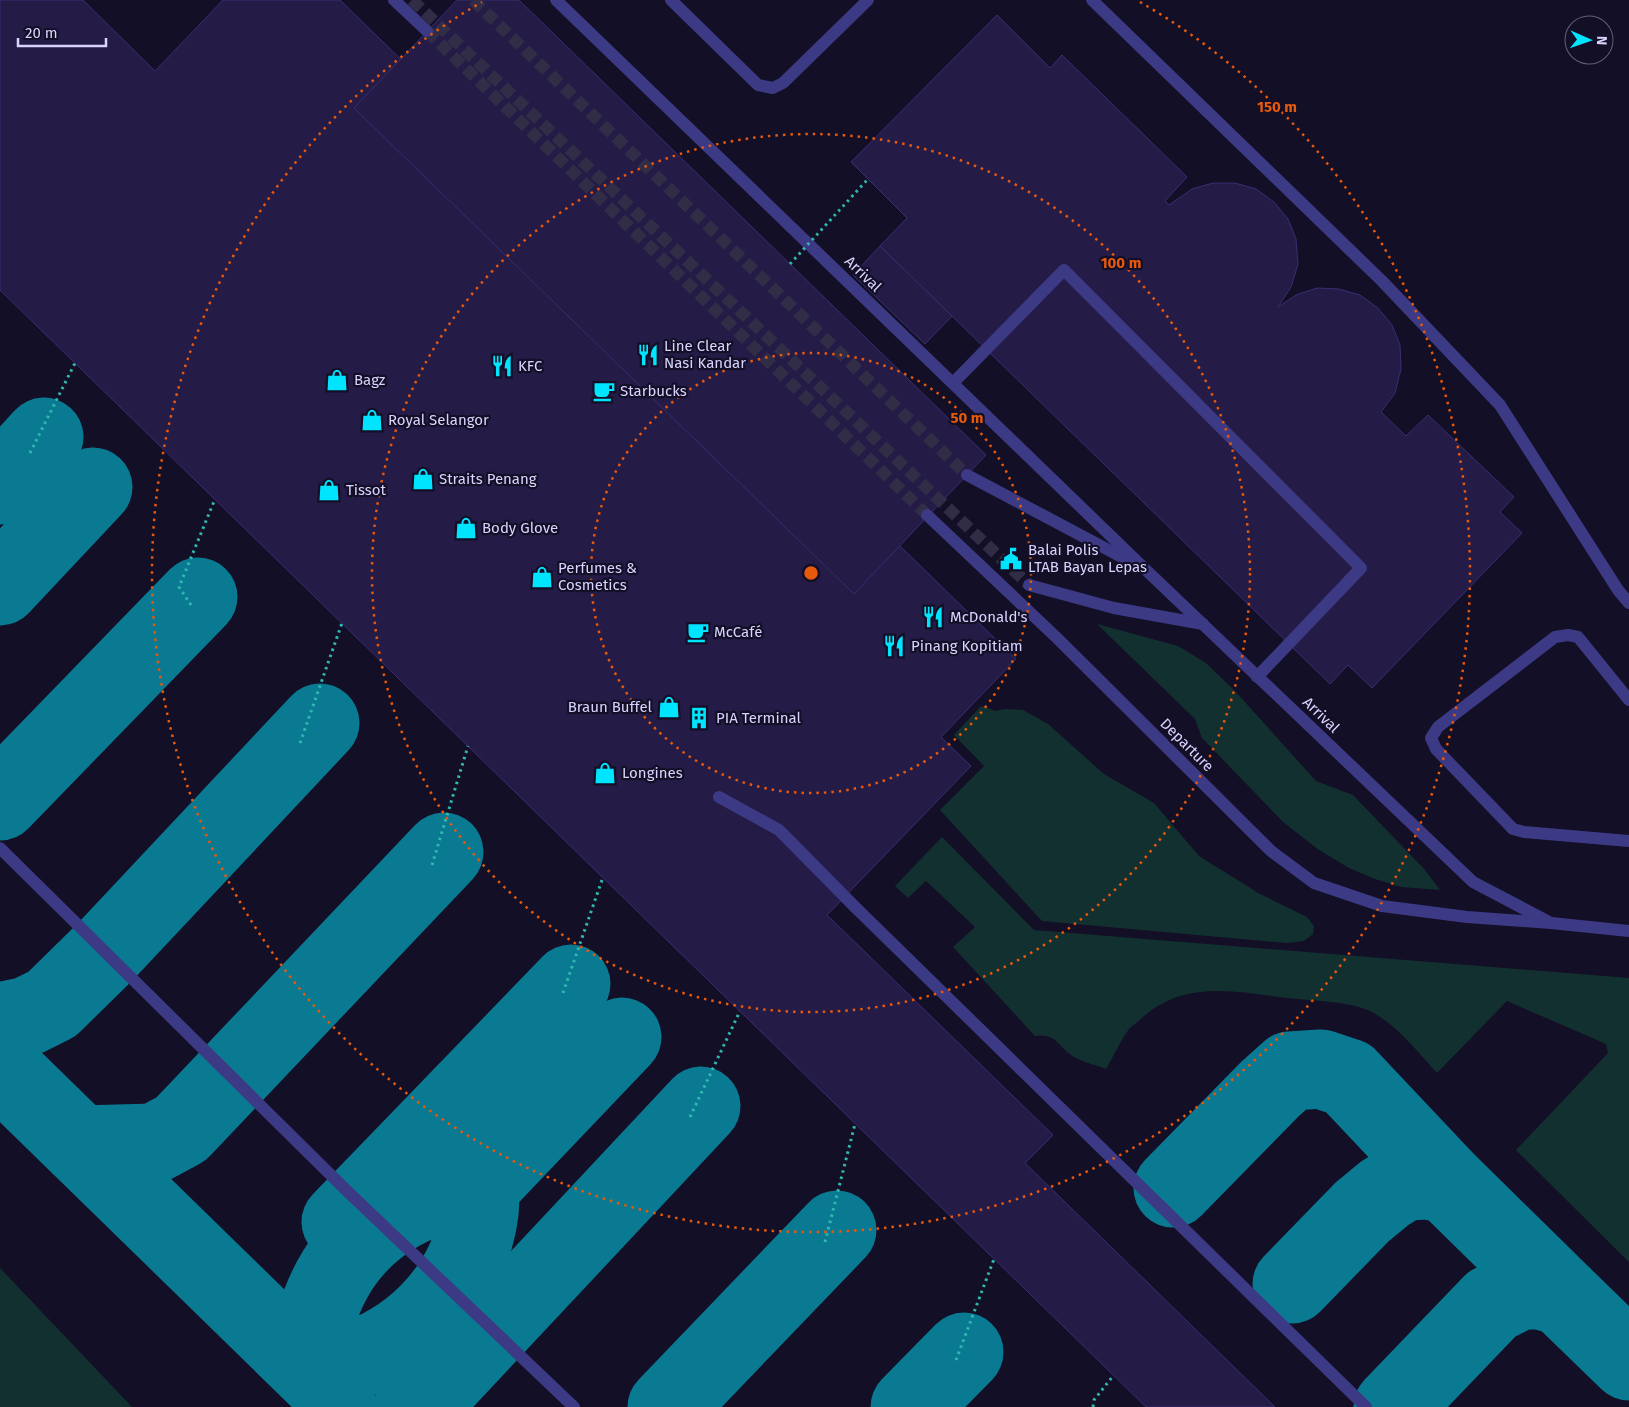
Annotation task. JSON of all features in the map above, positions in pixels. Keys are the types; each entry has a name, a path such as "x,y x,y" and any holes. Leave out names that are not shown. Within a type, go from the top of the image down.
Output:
{"street":[{"path":"394,0 427,31"},
{"name":"Arrival","path":"556,0 1146,570 1473,882 1551,923"},
{"path":"671,0 758,85 774,88 783,83 868,0"},
{"path":"1092,0 1382,281 1500,405 1618,590 1629,602"},
{"path":"953,383 1064,270 1361,568 1258,676"},
{"name":"Arrival","path":"966,475 1146,570"},
{"name":"Departure","path":"927,515 1057,638 1271,852 1314,883 1382,906 1467,917 1627,930"},
{"path":"1029,585 1114,608 1203,624"},
{"path":"1629,700 1578,636 1555,637 1438,727 1431,738 1436,749 1513,829 1524,832 1629,841"},
{"path":"719,797 779,830 855,907 1366,1407"},
{"path":"0,848 346,1190 574,1407"}],"path":[{"path":"790,264 868,179"},
{"path":"30,453 75,363"},
{"path":"191,605 179,587 215,499"},
{"path":"300,744 342,623"},
{"path":"432,864 468,746"},
{"path":"563,993 603,877"},
{"path":"690,1117 740,1011"},
{"path":"825,1242 855,1124"},
{"path":"956,1360 994,1259"},
{"path":"1093,1407 1094,1400 1114,1376"}],"green space":[{"path":"1097,624 1178,646 1206,663 1235,691 1316,781 1353,795 1425,870 1440,890 1401,887 1375,879 1349,868 1319,850 1283,822 1202,738 1195,719"},
{"path":"981,706 995,711 1005,709 1023,710 1048,724 1104,774 1154,803 1199,856 1260,894 1307,917 1314,926 1313,934 1304,941 1286,943 1042,921 940,810 984,766 954,735"},
{"path":"942,837 1034,930 1629,978 1629,1262 1516,1150 1608,1053 1606,1044 1507,1001 1437,1073 1398,1031 1370,1011 1351,1005 1330,1002 1231,991 1212,991 1177,997 1159,1005 1129,1029 1106,1069 1076,1058 1048,1036 1035,1036 953,947 975,927 926,881 908,898 895,886"},
{"path":"0,1268 132,1407 0,1407"}],"building":[{"name":"PIA Terminal","path":"0,0 83,0 155,71 223,0 340,0 1016,659 941,737 971,766 827,915 1053,1135 1025,1163 1275,1407 1146,1407 0,290"},
{"path":"457,0 519,0 986,455 854,594 354,108"},
{"path":"997,15 1050,68 1062,55 1187,177 1165,201 1169,205 1192,189 1213,183 1235,183 1256,189 1274,202 1288,219 1296,239 1298,264 1291,287 1278,307 1296,295 1317,288 1339,289 1360,295 1378,308 1392,325 1400,345 1401,369 1395,393 1381,412 1406,436 1428,415 1514,497 1500,512 1522,533 1372,688 1348,665 1330,684 880,246 907,218 851,162"},
{"path":"880,246 952,316 925,344 853,275"}],"taxiway":[{"path":"0,485 44,437"},
{"path":"0,586 93,487"},
{"path":"0,801 198,597"},
{"path":"0,1022 28,1016 52,1004 105,952 320,723"},
{"path":"80,1145 155,1143 181,1129 444,852"},
{"path":"341,1222 571,984"},
{"path":"480,1186 479,1213 474,1238 465,1261 453,1283 421,1321 380,1349 357,1359 308,1367 313,1331 326,1291 340,1266 357,1245 377,1227 399,1212 424,1200 451,1191 480,1186 622,1037"},
{"path":"0,1067 336,1395"},
{"path":"1173,1188 1290,1071 1321,1069 1348,1078 1448,1184"},
{"path":"413,1407 435,1390 701,1106"},
{"path":"1292,1284 1362,1212 1385,1193 1405,1181 1427,1180 1448,1184 1562,1296 1540,1290 1520,1290 1492,1304 1393,1407"},
{"path":"667,1407 837,1230"},
{"path":"1562,1296 1629,1361"},
{"path":"910,1407 964,1352"}],"tunnel":[{"path":"412,0 1029,585"},
{"path":"473,0 967,475"},
{"path":"427,31 927,515"}],"place":[{"name":"Line Clear Nasi Kandar","path":"648,355"},
{"name":"KFC","path":"502,366"},
{"name":"Bagz","path":"337,380"},
{"name":"Starbucks","path":"604,391"},
{"name":"Royal Selangor","path":"372,420"},
{"name":"Straits Penang","path":"423,479"},
{"name":"Tissot","path":"329,490"},
{"name":"Body Glove","path":"466,528"},
{"name":"Balai Polis LTAB Bayan Lepas","path":"1011,559"},
{"name":"Perfumes & Cosmetics","path":"542,577"},
{"name":"McDonald's","path":"933,617"},
{"name":"McCafé","path":"698,632"},
{"name":"Pinang Kopitiam","path":"894,646"},
{"name":"Braun Buffel","path":"669,707"},
{"name":"PIA Terminal","path":"699,718"},
{"name":"Longines","path":"605,773"}]}
